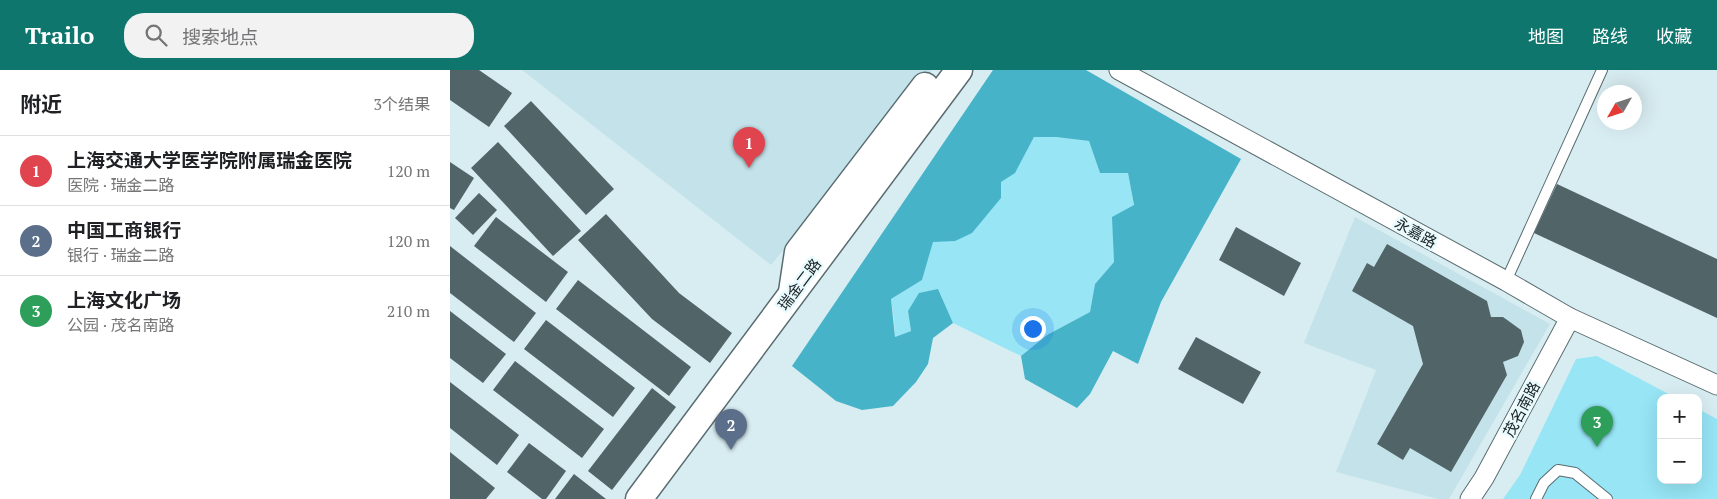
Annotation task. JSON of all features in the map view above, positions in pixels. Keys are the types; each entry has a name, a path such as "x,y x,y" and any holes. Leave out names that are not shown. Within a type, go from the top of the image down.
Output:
{"main road":[{"path":"791,295 798,252 937,70"},
{"name":"瑞金二路","path":"639,499 959,70"}],"street":[{"name":"永嘉路","path":"1119,70 1506,281 1570,318 1717,385"},
{"name":"茂名南路","path":"1470,499 1484,478 1570,318"}],"lane":[{"path":"1506,281 1602,70"},
{"path":"1536,499 1544,483 1558,470 1575,473 1607,499"}],"shaded area":[{"path":"522,70 932,70 771,265"},
{"path":"993,70 1086,70 1241,159 1161,302 1138,364 1113,351 1090,394 1077,408 1025,379 1021,356 1047,335 1090,312 1095,284 1114,262 1112,217 1134,205 1128,173 1100,173 1089,141 1056,137 1034,137 1015,173 1001,182 1001,198 972,233 955,241 933,242 922,280 891,299 895,337 911,331 908,311 919,293 938,289 953,323 933,338 928,364 916,382 893,406 862,410 836,401 792,366"},
{"path":"1034,137 1056,137 1089,141 1100,173 1128,173 1134,206 1113,217 1114,262 1095,284 1090,312 1047,335 1021,356 953,323 938,289 908,311 911,331 895,337 891,299 922,280 933,241 955,241 1001,182 1015,172"},
{"path":"1355,217 1550,324 1449,499 1438,499 1336,472 1376,370 1304,343"},
{"path":"1597,356 1668,394 1657,394 1657,484 1702,484 1702,411 1717,419 1717,499 1503,499 1520,475 1576,359"}],"building":[{"path":"450,70 479,70 512,93 489,127 450,100"},
{"path":"531,101 614,189 586,215 504,126"},
{"path":"498,142 581,231 553,256 471,168"},
{"path":"450,162 474,178 454,210 450,208"},
{"path":"1557,184 1717,259 1717,318 1534,233"},
{"path":"479,193 497,210 473,235 455,218"},
{"path":"606,214 679,293 732,333 710,363 652,319 578,240"},
{"path":"496,217 568,272 546,302 474,246"},
{"path":"1236,227 1301,263 1284,296 1219,260"},
{"path":"1387,244 1487,301 1491,317 1503,317 1521,330 1524,342 1518,356 1503,362 1507,375 1451,472 1410,448 1403,460 1377,444 1423,364 1413,326 1352,291 1367,263 1374,267"},
{"path":"450,246 536,313 514,342 450,293"},
{"path":"578,280 691,367 669,396 556,309"},
{"path":"450,311 506,354 483,383 450,358"},
{"path":"546,320 635,388 613,417 524,349"},
{"path":"1196,337 1261,372 1243,404 1178,369"},
{"path":"515,361 604,429 582,458 493,390"},
{"path":"450,382 519,435 497,465 450,428"},
{"path":"652,388 676,407 612,490 588,471"},
{"path":"529,443 566,471 546,499 542,499 507,472"},
{"path":"450,452 495,488 486,499 450,499"},
{"path":"574,474 606,499 555,499"}],"place":[{"name":"上海交通大学医学院附属瑞金医院","path":"749,168"},
{"name":"上海文化广场","path":"1597,447"},
{"name":"中国工商银行","path":"731,450"}]}
